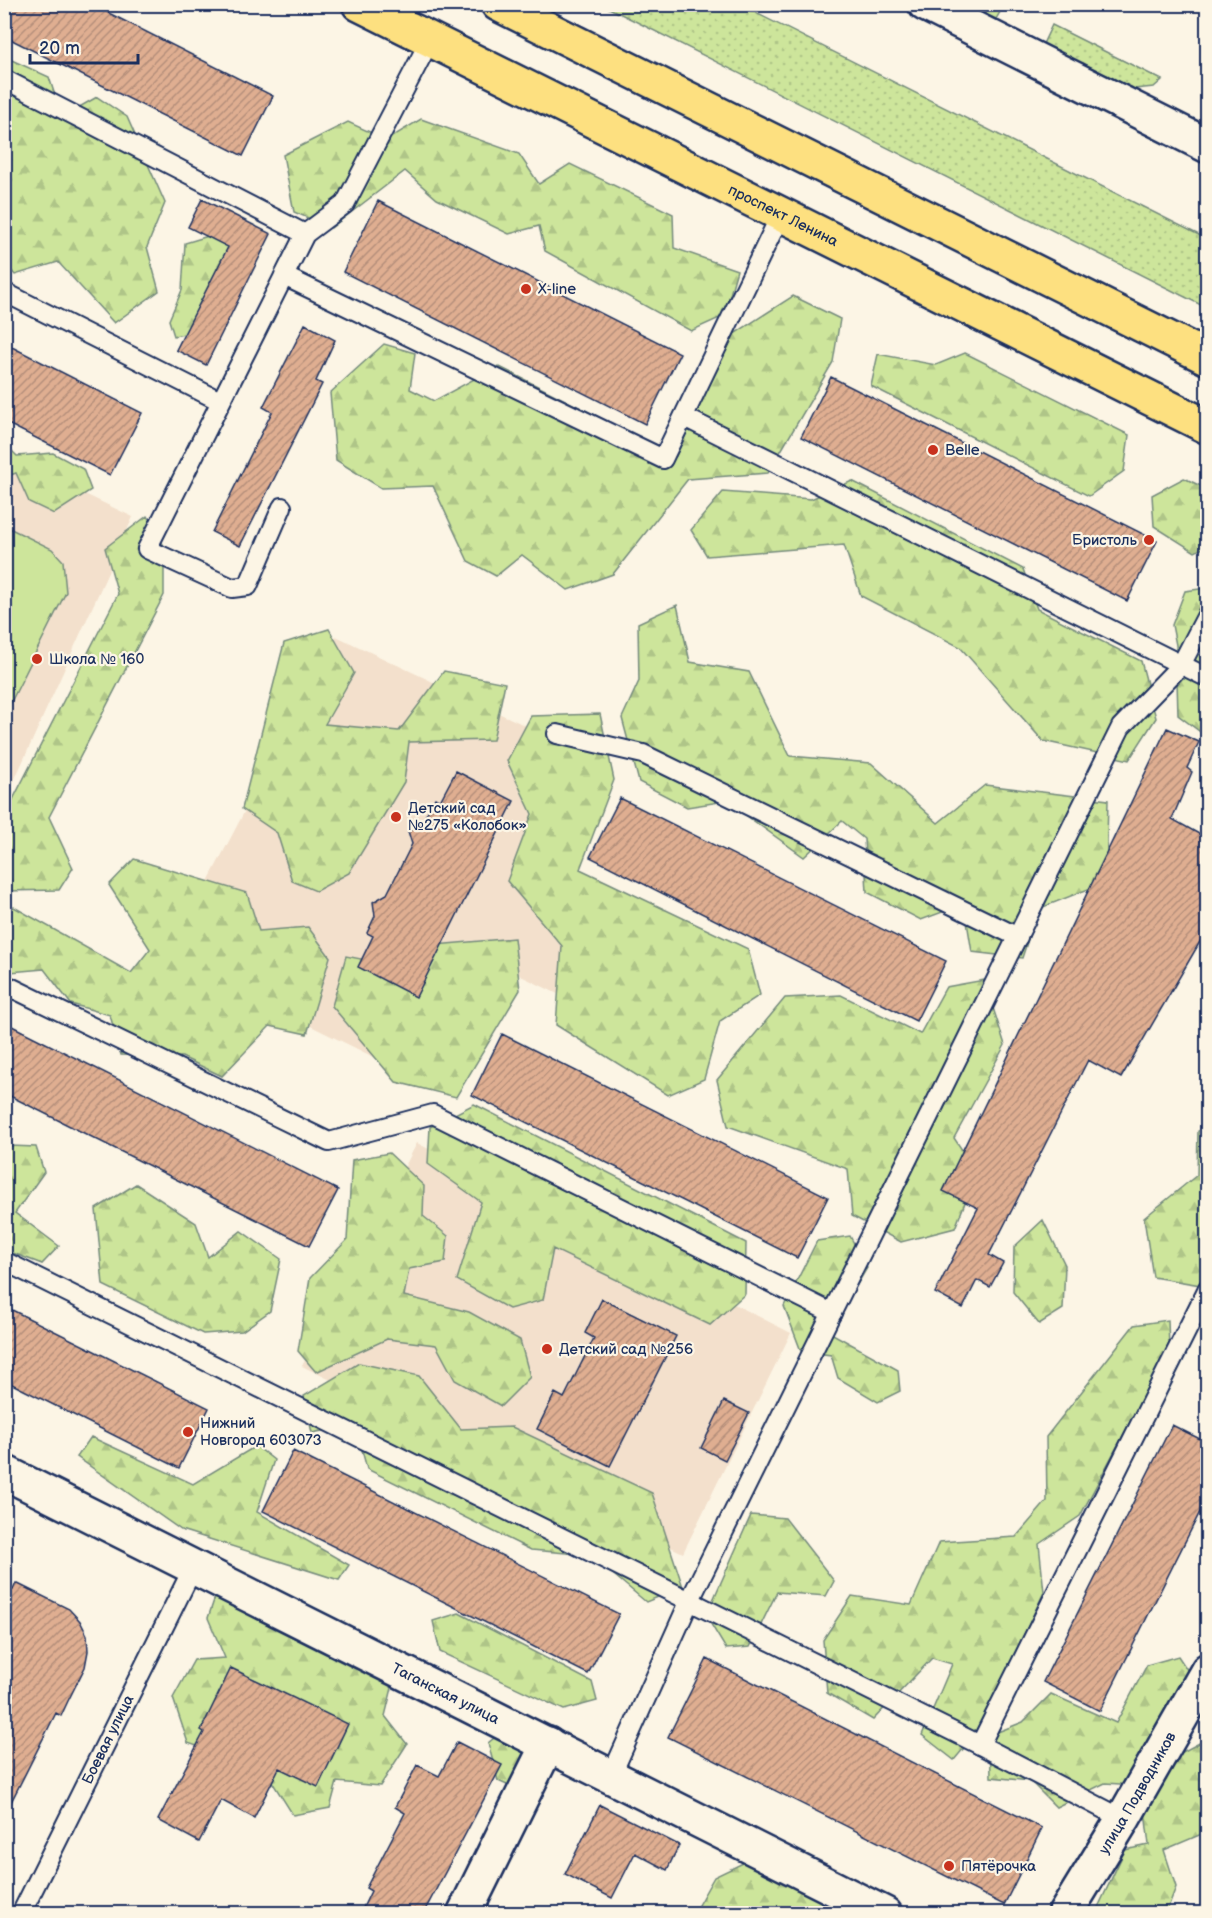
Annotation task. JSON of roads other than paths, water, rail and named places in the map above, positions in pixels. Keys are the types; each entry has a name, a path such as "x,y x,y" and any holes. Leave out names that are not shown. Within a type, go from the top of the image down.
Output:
{"main road":[{"name":"проспект Ленина","path":"359,4 1208,427"},
{"path":"498,4 1208,358"}],"street":[{"path":"925,4 1208,146"},
{"name":"Таганская улица","path":"4,1472 885,1914"},
{"name":"улица Подводников","path":"1065,1914 1123,1819 1208,1670"},
{"path":"464,1914 548,1744"}],"lane":[{"path":"282,507 248,586 232,588 147,549 305,234 345,204 430,40"},
{"path":"4,79 305,234"},
{"path":"284,276 663,459 781,214"},
{"path":"4,292 220,400"},
{"path":"684,417 1208,678"},
{"path":"611,1776 690,1600 1121,727 1181,665 1208,613"},
{"path":"557,734 643,754 1018,937"},
{"path":"4,984 328,1142 433,1114 832,1313"},
{"path":"4,1261 690,1600 1123,1819"},
{"path":"980,1745 1208,1288"},
{"name":"Боевая улица","path":"21,1914 194,1566"}],"place":[{"name":"X-line","path":"526,289"},
{"name":"Belle","path":"933,450"},
{"name":"Бристоль","path":"1149,540"},
{"name":"Школа № 160","path":"37,659"},
{"name":"Детский сад №275 «Колобок»","path":"396,817"},
{"name":"Детский сад №256","path":"547,1349"},
{"name":"Нижний Новгород 603073","path":"188,1432"},
{"name":"Пятёрочка","path":"949,1866"}]}
